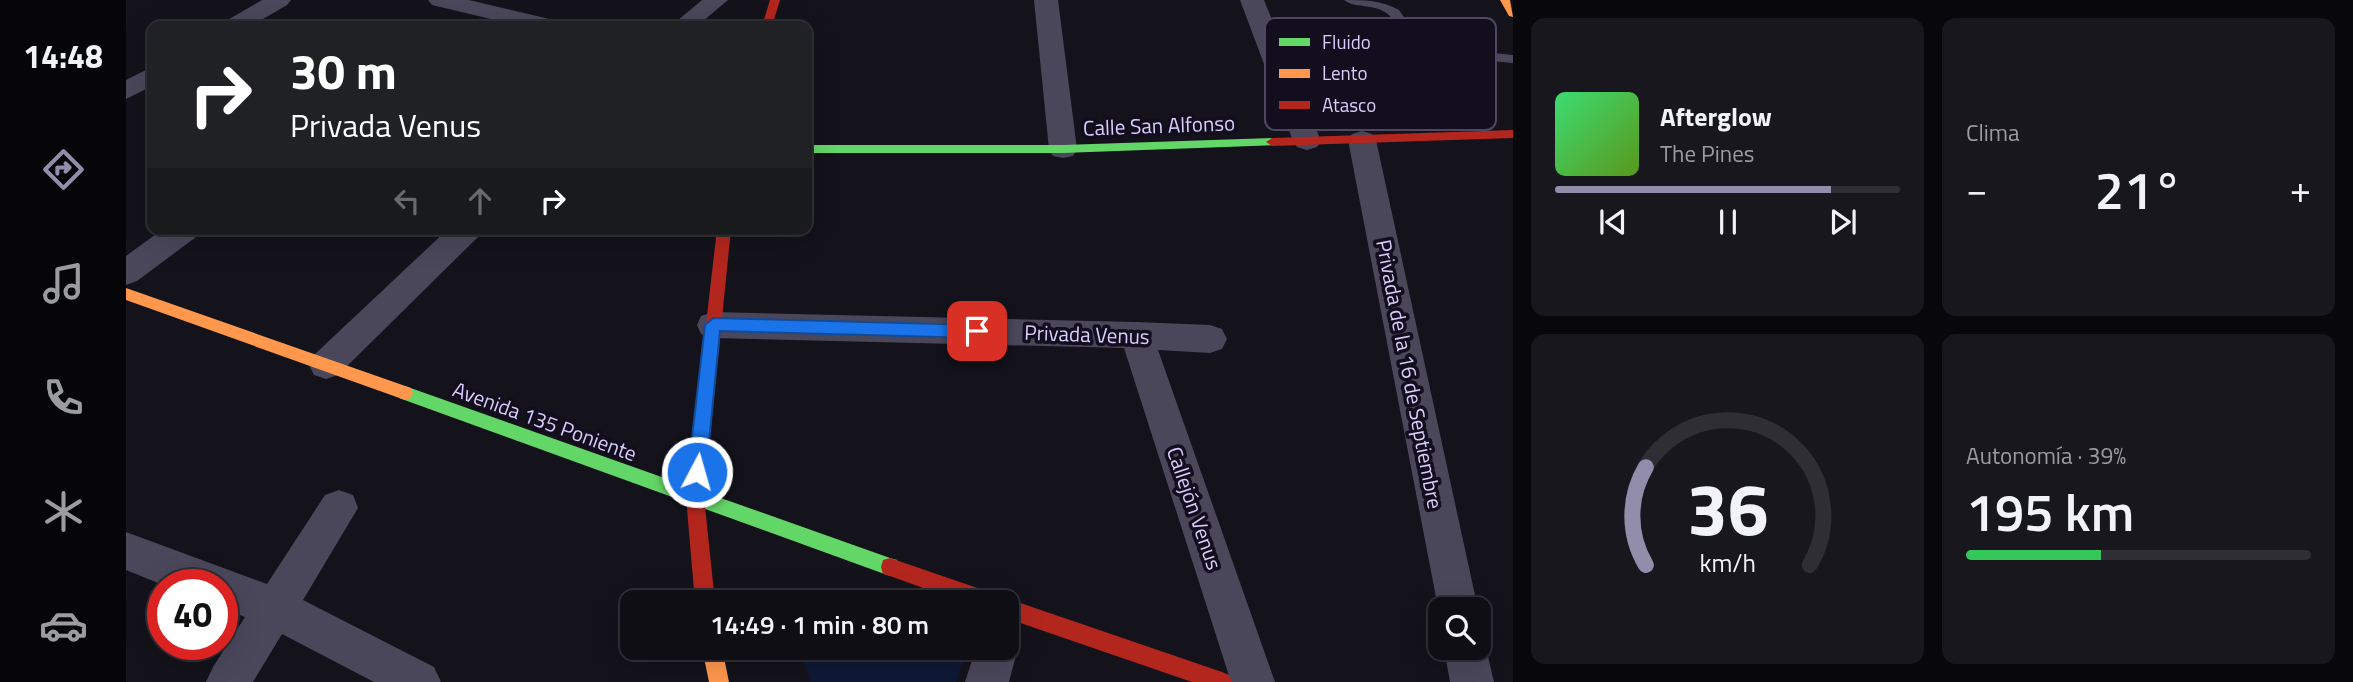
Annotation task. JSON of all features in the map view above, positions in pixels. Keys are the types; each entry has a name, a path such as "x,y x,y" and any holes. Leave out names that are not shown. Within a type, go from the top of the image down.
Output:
{"street":[{"path":"243,21 279,0"},
{"path":"440,0 485,4 535,21"},
{"path":"689,21 716,0"},
{"path":"769,21 775,0"},
{"path":"1046,0 1063,149"},
{"path":"1252,0 1265,33"},
{"path":"1505,0 1513,14"},
{"path":"463,21 485,4"},
{"path":"126,91 147,78"},
{"path":"1303,130 1307,141"},
{"name":"Calle San Alfonso","path":"812,149 1063,149 1513,134"},
{"name":"Privada de la 16 de Septiembre","path":"1362,140 1455,597"},
{"path":"126,273 177,235"},
{"path":"326,365 461,235"},
{"path":"704,590 695,497 723,235"},
{"name":"Avenida 135 Poniente","path":"126,294 695,497 934,590"},
{"name":"Privada Venus","path":"713,325 1210,339"},
{"name":"Callejón Venus","path":"1136,335 1253,682"},
{"path":"235,678 275,608 340,508"},
{"path":"126,551 173,569"},
{"path":"238,594 275,608 419,682"},
{"name":"Avenida 135 Poniente","path":"1019,621 1222,682"},
{"path":"714,660 719,682"},
{"path":"987,682 992,660"},
{"path":"1467,660 1472,682"}],"lane":[{"path":"1350,0 1384,5 1399,18"}],"water":[{"path":"803,660 963,660 956,682 810,682"}],"traffic: fast":[{"path":"812,149 1063,149 1272,142"},
{"path":"405,393 890,567"}],"traffic: slow":[{"path":"1505,0 1513,14"},
{"path":"126,294 405,393"},
{"path":"714,660 719,682"}],"traffic: jam":[{"path":"769,21 775,0"},
{"path":"1272,142 1513,134"},
{"path":"704,590 695,497 723,235"},
{"path":"890,567 955,590"},
{"path":"1019,612 1222,682"}],"route":[{"path":"697,472 713,325 977,331"}]}
